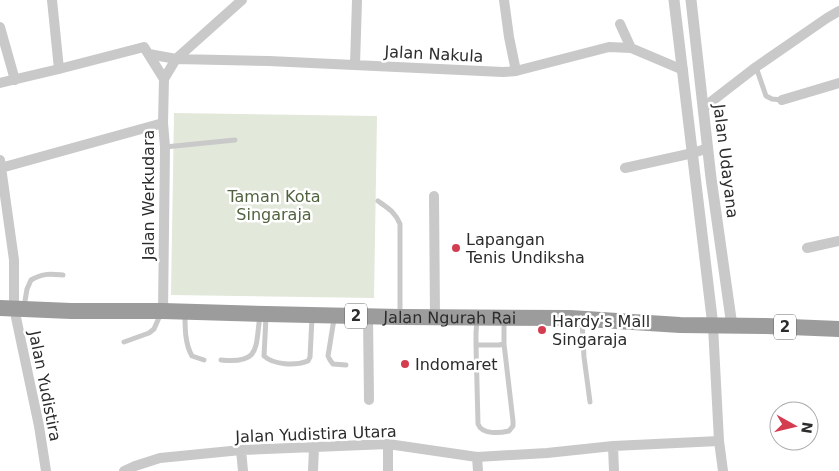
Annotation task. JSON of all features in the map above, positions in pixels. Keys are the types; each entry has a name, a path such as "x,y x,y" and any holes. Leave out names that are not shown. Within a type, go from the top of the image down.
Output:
{"highway":[{"name":"Jalan Ngurah Rai","path":"13,308 72,311 582,319 680,325 839,329"}],"street":[{"path":"52,0 59,70"},
{"name":"Jalan Werkudara","path":"163,311 164,79 176,59 242,0"},
{"path":"355,65 357,0"},
{"path":"504,0 516,71"},
{"name":"Jalan Udayana","path":"674,0 713,326"},
{"name":"Jalan Udayana","path":"691,0 711,178 732,326"},
{"path":"703,108 756,67 839,10"},
{"path":"620,24 631,48"},
{"path":"0,27 15,80"},
{"name":"Jalan Nakula","path":"146,51 176,59 494,72 516,71 609,47 631,48 683,70"},
{"path":"1,85 15,80 146,51 164,79"},
{"path":"782,100 839,83"},
{"path":"0,164 163,123"},
{"path":"625,168 708,148"},
{"name":"Jalan Yudistira","path":"0,164 14,260 13,308 39,426 46,471"},
{"path":"434,196 435,317"},
{"path":"807,248 839,241"},
{"path":"368,316 369,400"},
{"path":"713,326 719,442 723,471"},
{"name":"Jalan Yudistira Utara","path":"124,471 160,458 241,450 388,444 477,457 547,453 613,446 719,442"},
{"path":"388,444 388,471"},
{"path":"613,446 614,471"},
{"path":"313,471 314,448"},
{"path":"241,450 244,471"},
{"path":"477,457 478,471"}],"lane":[{"path":"756,67 766,96 782,100"},
{"path":"165,147 235,140"},
{"path":"378,201 397,216 400,224 400,317"},
{"path":"13,308 27,289 30,280 39,275 63,275"},
{"path":"124,342 149,333 154,329 163,311"},
{"path":"185,312 188,349 192,356 204,360"},
{"path":"263,314 264,356 268,360 284,364 308,361 310,357 312,315"},
{"path":"221,360 244,360 251,355 256,348 263,314"},
{"path":"334,315 328,356 333,364 346,365"},
{"path":"477,317 478,424 483,431 501,432 509,431 513,426 504,344 504,318"},
{"path":"582,319 584,357 590,402"},
{"path":"476,345 504,344"}],"green space":[{"name":"Taman Kota Singaraja","path":"174,113 377,116 374,298 171,295"}],"place":[{"name":"Lapangan Tenis Undiksha","path":"456,248"},
{"name":"Hardy's Mall Singaraja","path":"542,330"},
{"name":"Indomaret","path":"405,364"}]}
